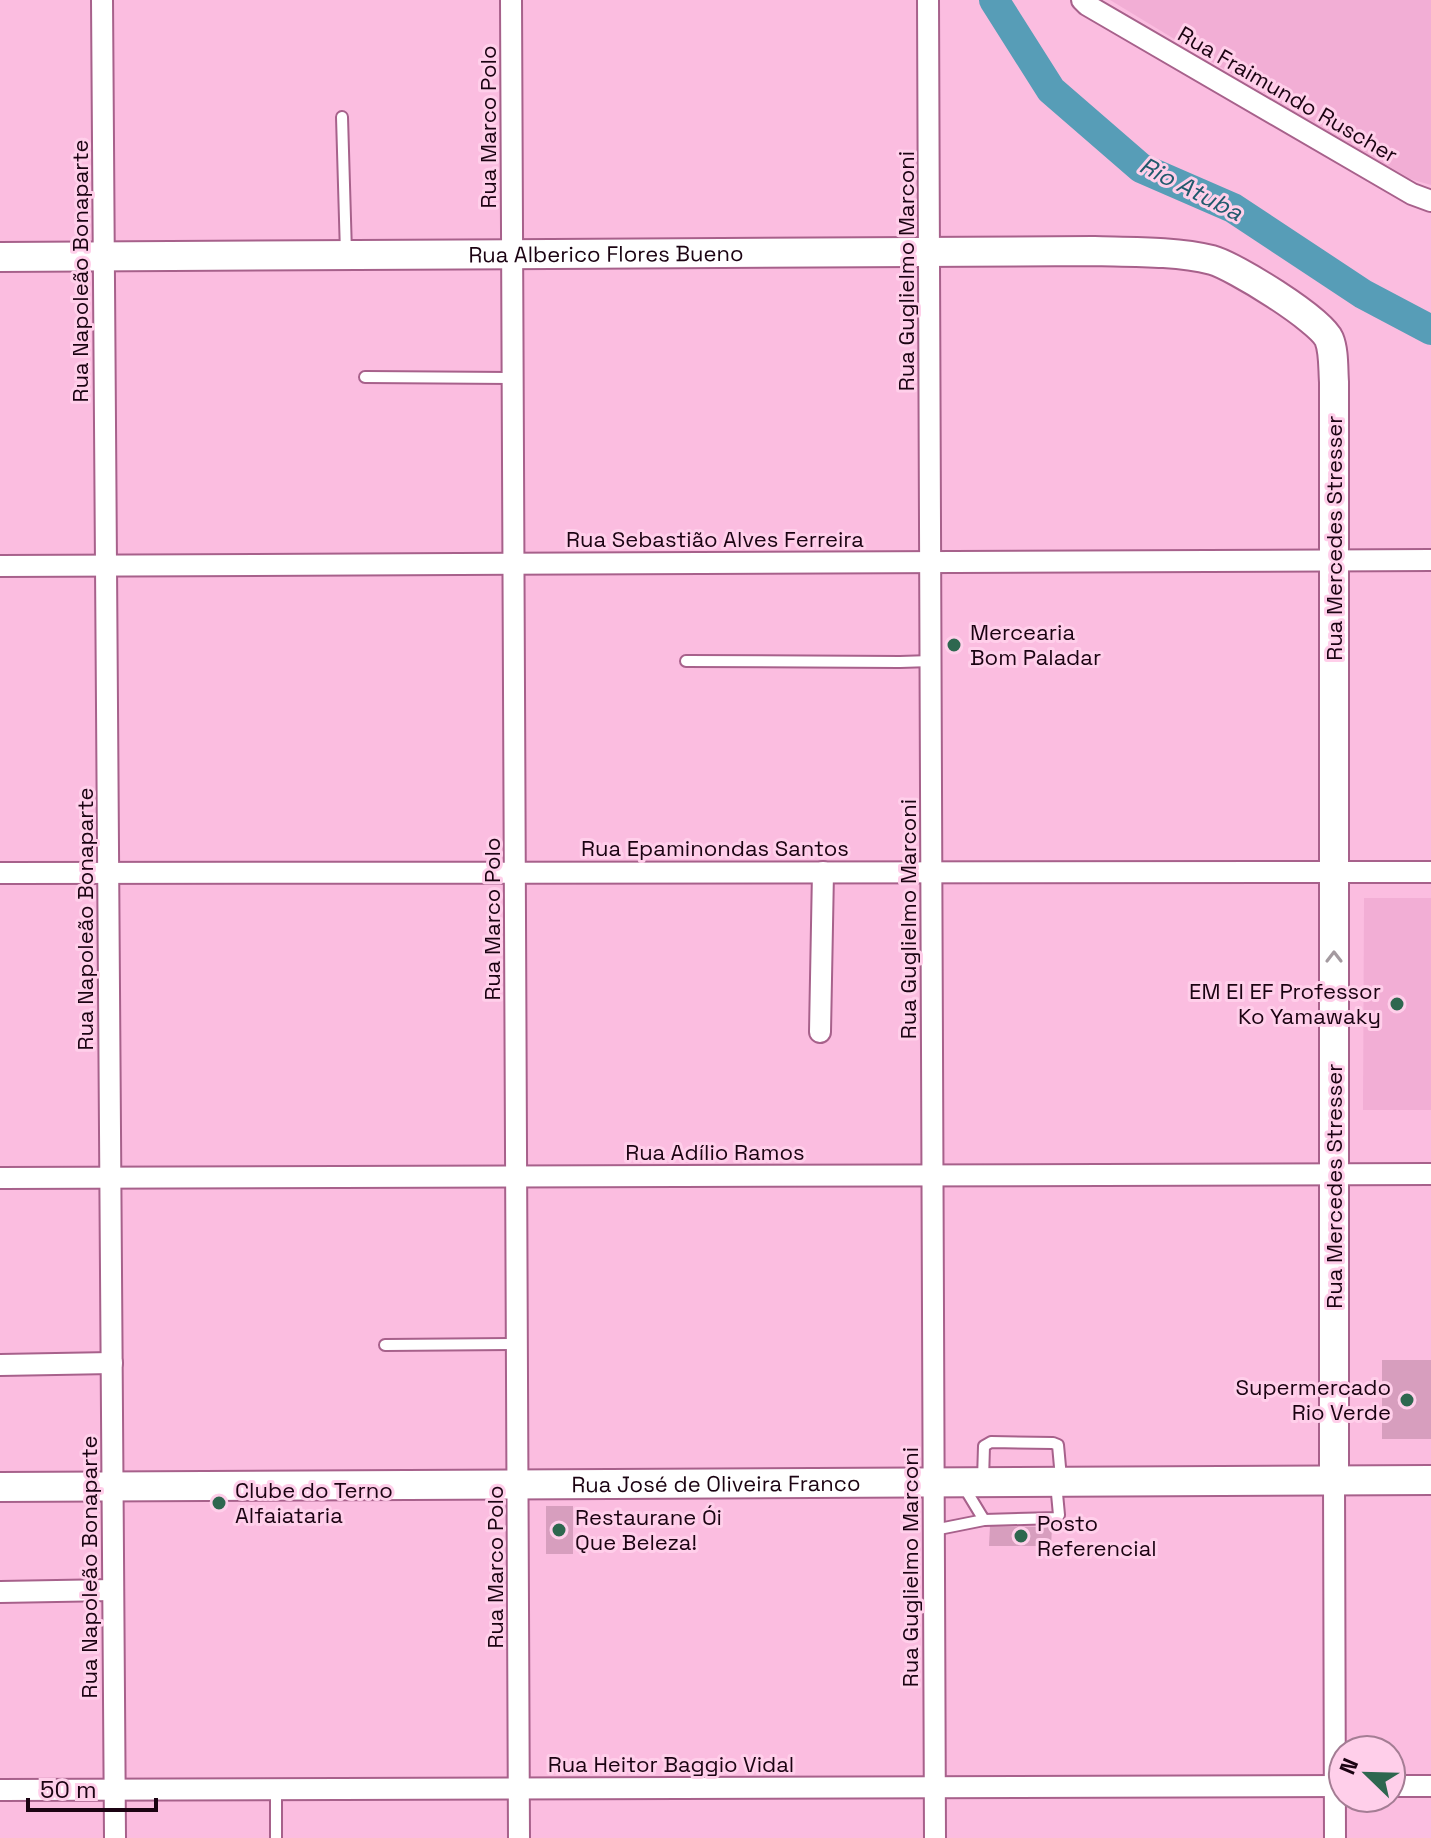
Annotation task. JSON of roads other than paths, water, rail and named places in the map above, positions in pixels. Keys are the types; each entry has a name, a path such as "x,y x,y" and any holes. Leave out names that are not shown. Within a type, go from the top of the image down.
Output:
{"street":[{"name":"Rua Napoleão Bonaparte","path":"102,0 115,1838"},
{"name":"Rua Marco Polo","path":"511,0 519,1838"},
{"name":"Rua Guglielmo Marconi","path":"928,0 933,1176 959,1482 934,1530 935,1838"},
{"name":"Rua Fraimundo Ruscher","path":"1082,0 1399,187 1431,201"},
{"name":"Rua Alberico Flores Bueno","path":"0,257 930,252 1173,255 1213,261 1243,275 1309,318 1330,341"},
{"name":"Rua Mercedes Stresser","path":"1330,341 1334,382 1334,1480 1338,1734"},
{"name":"Rua Sebastião Alves Ferreira","path":"0,566 1431,560"},
{"path":"820,1032 823,872"},
{"name":"Rua Epaminondas Santos","path":"0,873 1431,872"},
{"name":"Rua Adílio Ramos","path":"0,1178 1431,1174"},
{"path":"0,1365 112,1363"},
{"name":"Rua José de Oliveira Franco","path":"0,1487 1431,1480"},
{"path":"0,1592 113,1590"},
{"name":"Rua Heitor Baggio Vidal","path":"0,1790 1327,1786"},
{"path":"1407,1786 1431,1786"},
{"name":"Rua Mercedes Stresser","path":"1335,1838 1337,1814"}],"lane":[{"path":"342,117 346,255"},
{"path":"365,377 513,378"},
{"path":"686,661 931,661"},
{"path":"385,1345 518,1344"},
{"path":"934,1530 984,1520 1057,1518 1058,1445 991,1442 984,1446 959,1482 984,1520"},
{"path":"276,1789 276,1838"}],"waterway":[{"name":"Rio Atuba","path":"994,0 1051,90 1141,168 1233,208 1363,294 1431,330"}],"place":[{"name":"Mercearia Bom Paladar","path":"954,645"},
{"name":"EM EI EF Professor Ko Yamawaky","path":"1397,1004"},
{"name":"Supermercado Rio Verde","path":"1407,1400"},
{"name":"Clube do Terno Alfaiataria","path":"219,1503"},
{"name":"Restaurane Ói Que Beleza!","path":"559,1530"},
{"name":"Posto Referencial","path":"1021,1536"}]}
